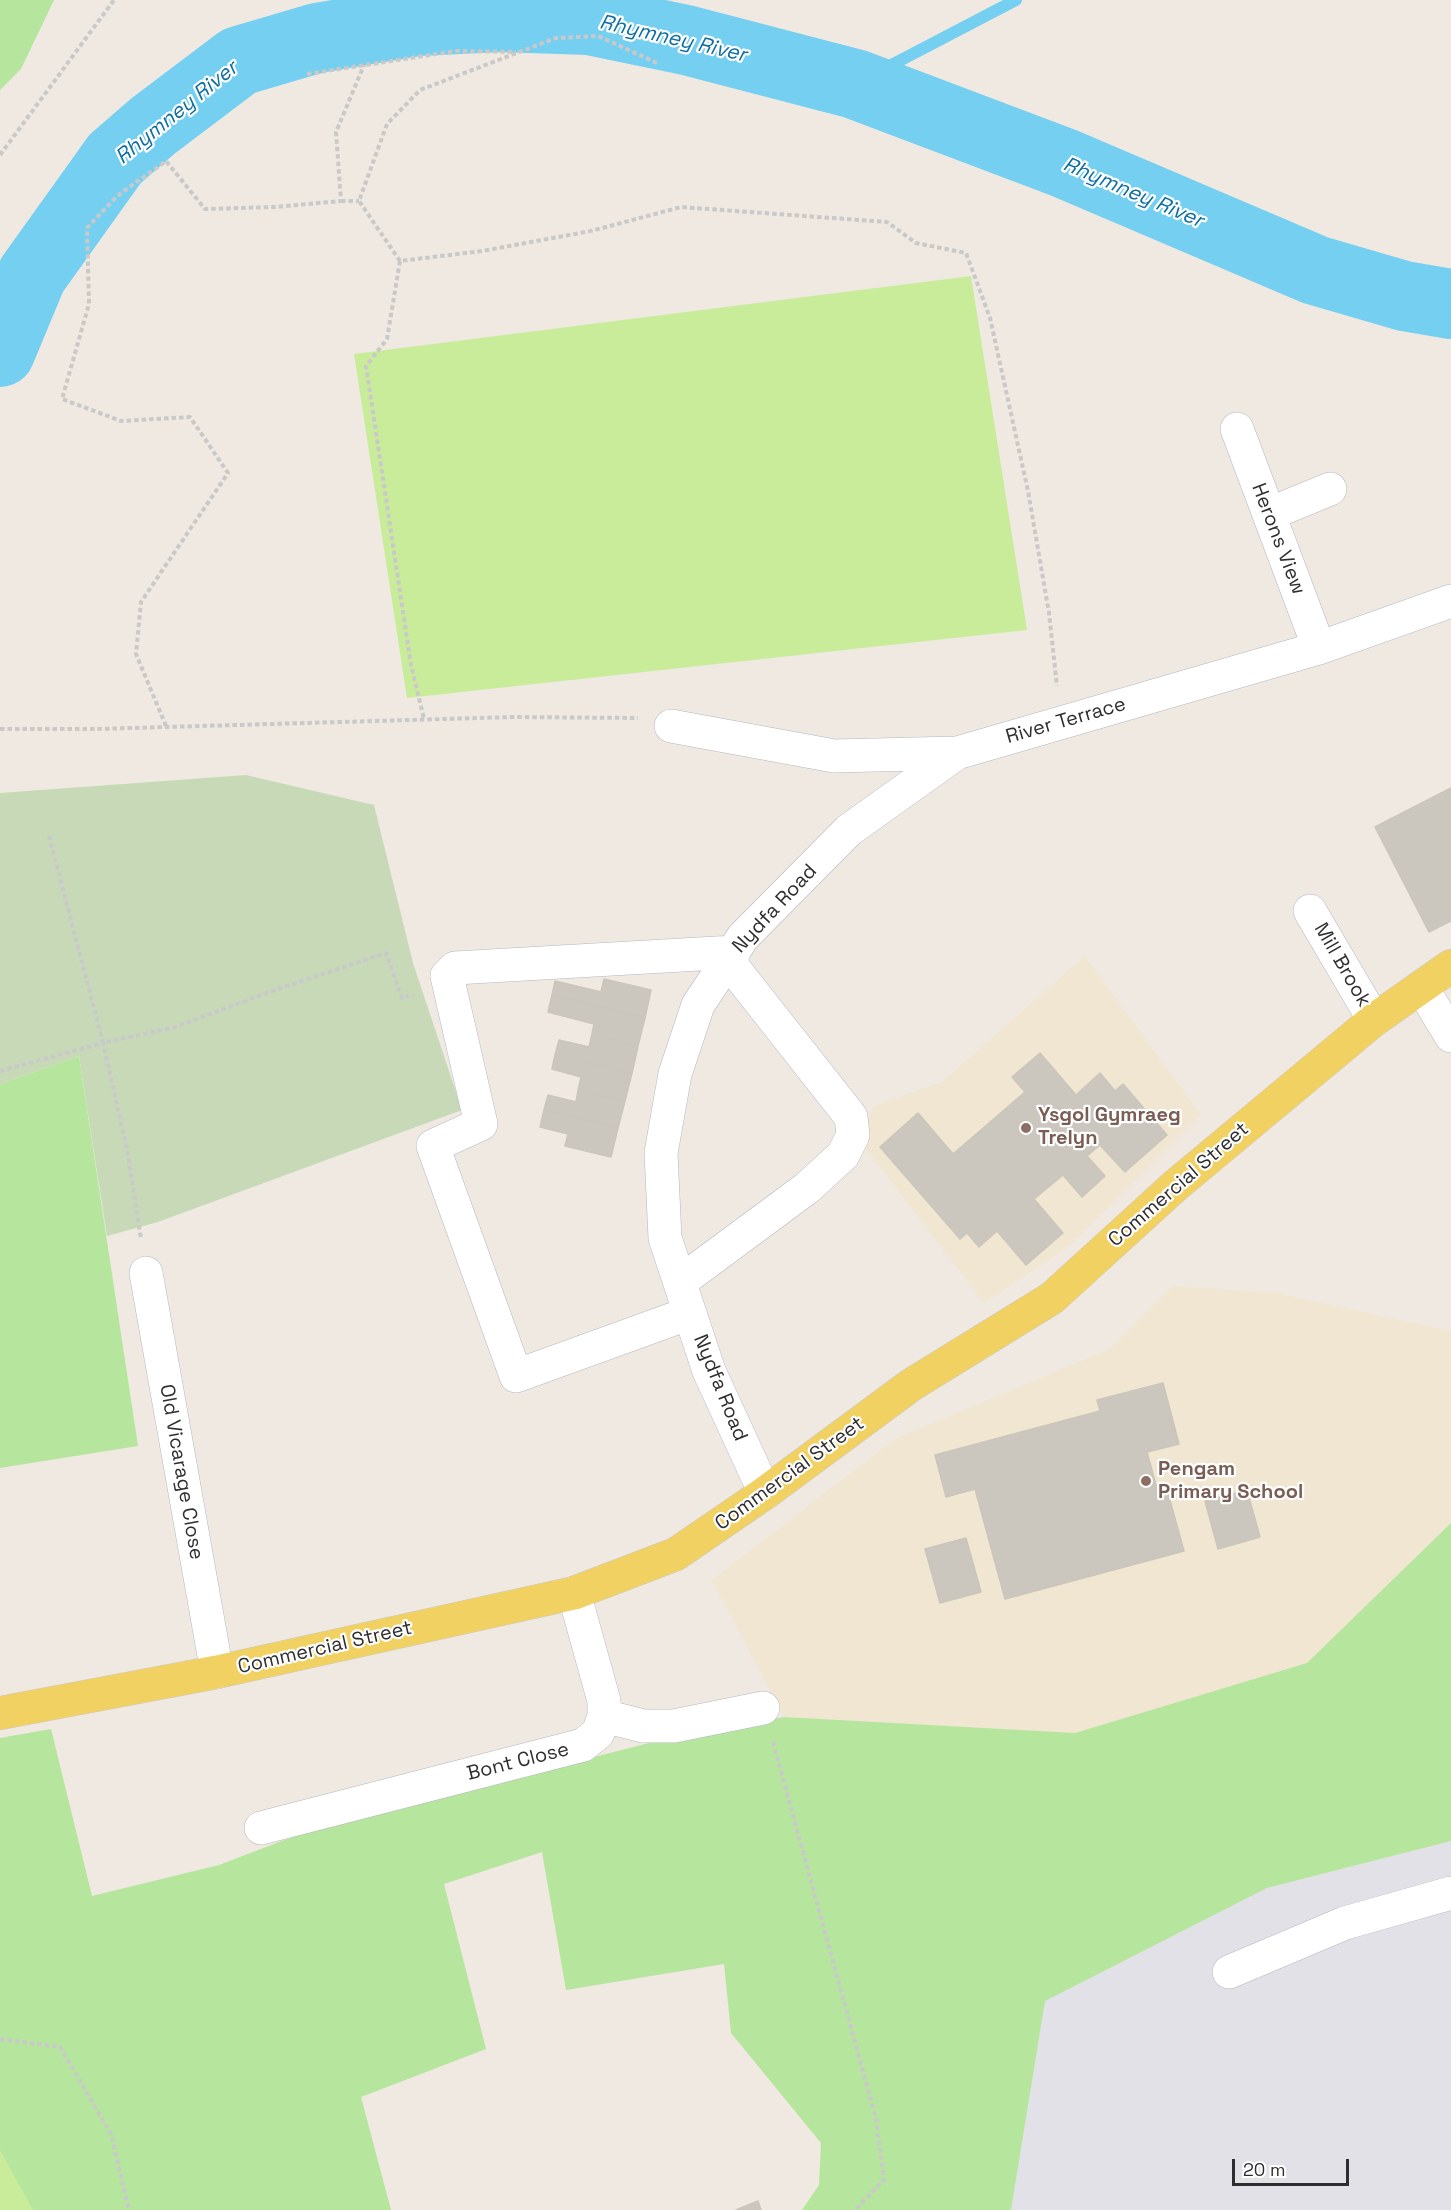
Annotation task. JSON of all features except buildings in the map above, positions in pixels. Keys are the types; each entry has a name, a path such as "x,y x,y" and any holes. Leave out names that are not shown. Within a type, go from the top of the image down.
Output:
{"main road":[{"name":"Commercial Street","path":"0,1713 217,1672 574,1593 676,1554 765,1494 912,1386 1052,1298 1176,1185 1374,1020 1451,966"}],"street":[{"name":"Herons View","path":"1237,429 1319,648"},
{"path":"1269,514 1330,489"},
{"name":"River Terrace","path":"671,726 834,756 957,753 1319,648 1451,601"},
{"name":"Nydfa Road","path":"765,1494 709,1371 665,1238 661,1153 675,1074 698,1005 743,937 849,830 957,753"},
{"name":"Mill Brook","path":"1310,911 1374,1020"},
{"path":"680,1282 807,1188 843,1155 853,1136 851,1117 731,956 455,968 447,976 480,1124 433,1146 516,1376 690,1313"},
{"path":"1422,988 1451,1036"},
{"name":"Old Vicarage Close","path":"146,1273 217,1672"},
{"path":"574,1593 602,1692 604,1716 643,1726 674,1726 763,1708"},
{"name":"Bont Close","path":"261,1828 583,1745 598,1733 604,1716"},
{"path":"1229,1972 1345,1923 1451,1893"}],"path":[{"path":"0,154 114,0"},
{"path":"359,201 387,124 420,90 556,38 598,36 657,63"},
{"path":"307,74 456,51 519,52"},
{"path":"341,201 336,132 364,65"},
{"path":"166,726 136,654 141,602 228,473 190,417 121,421 62,399 89,304 87,228 117,196 166,161 205,209 359,201"},
{"path":"359,201 400,261 387,339 366,366 411,665 424,719"},
{"path":"400,261 482,251 591,231 681,207 887,222 916,243 966,253 990,318 1028,491 1049,613 1061,723"},
{"path":"0,729 513,717 645,718 671,726"},
{"path":"49,836 103,1044 127,1149 146,1273"},
{"path":"0,1071 175,1027 272,991 386,953"},
{"path":"763,1708 876,2119 884,2180 855,2210"},
{"path":"0,2039 60,2047 111,2134 129,2210"}],"shaded area":[{"name":"Ysgol Gymraeg Trelyn","path":"1085,956 1201,1115 1068,1247 984,1303 860,1141 874,1106 942,1082"},
{"name":"Pengam Primary School","path":"1173,1286 1276,1293 1451,1331 1451,1523 1307,1663 1075,1733 784,1717 712,1580 895,1439 1110,1349"},
{"path":"1451,1841 1451,2210 1011,2210 1044,2001 1267,1888"}],"green space":[{"path":"0,0 54,0 21,69 0,90"},
{"path":"971,276 1027,630 407,698 354,354"},
{"path":"246,775 374,805 413,963 462,1110 158,1222 107,1236 79,1056 0,1084 0,793"},
{"path":"79,1056 138,1446 0,1468 0,1084"},
{"path":"1451,1523 1451,1841 1267,1888 1045,2001 1011,2210 802,2210 819,2185 821,2143 731,2033 724,1964 566,1990 542,1852 444,1884 486,2049 361,2097 391,2210 0,2210 0,1738 51,1729 92,1896 219,1865 316,1828 649,1743 784,1717 1075,1733 1307,1663"},
{"path":"0,2150 33,2210 0,2210"}],"waterway":[{"path":"855,84 1016,0"},
{"name":"Rhymney River","path":"0,352 32,275 115,159 153,126 239,61 317,38 418,21 499,17 589,20 686,40 855,84 1064,163 1315,270 1404,296 1451,304"}],"place":[{"name":"Ysgol Gymraeg Trelyn","path":"1026,1128"},
{"name":"Pengam Primary School","path":"1146,1481"}]}
